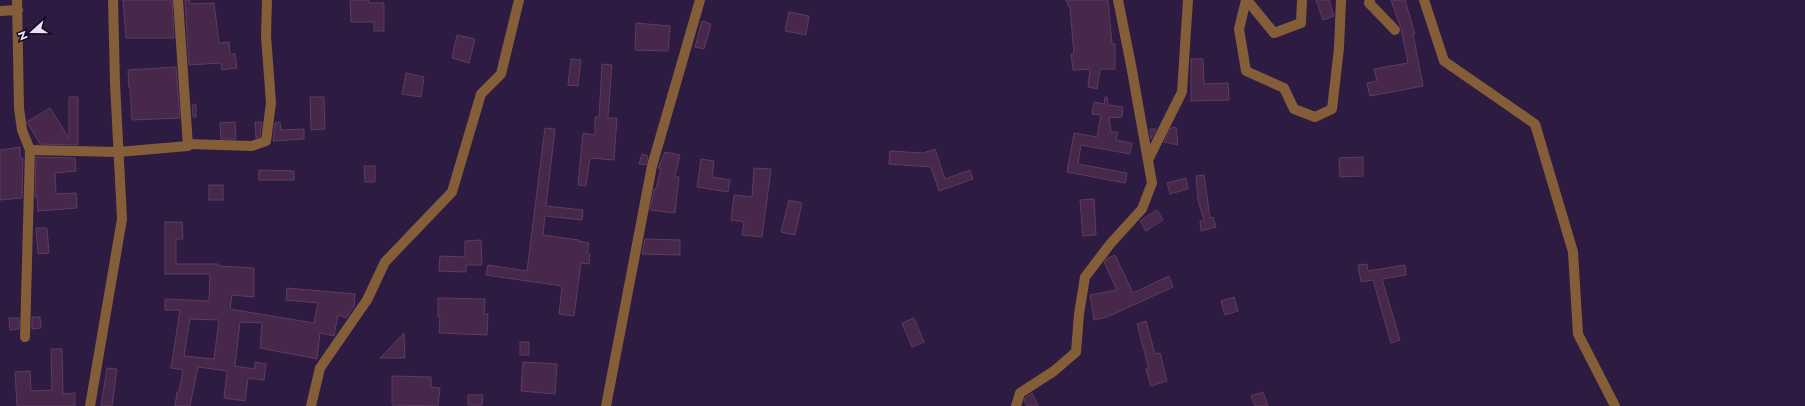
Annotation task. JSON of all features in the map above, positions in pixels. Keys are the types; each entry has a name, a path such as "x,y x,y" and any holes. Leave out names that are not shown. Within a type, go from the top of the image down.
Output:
{"street":[{"path":"17,0 18,108 22,130 30,150 25,337"},
{"path":"90,406 122,219 118,152 113,0"},
{"path":"178,0 188,144"},
{"path":"30,150 118,152 188,146 188,144 252,146 266,141 271,103 266,36 267,0"},
{"path":"311,406 320,368 367,300 385,262 452,192 481,94 501,74 519,0"},
{"path":"606,406 652,166 700,0"},
{"path":"1016,406 1020,393 1054,371 1076,352 1079,314 1085,277 1111,244 1142,209 1152,183 1118,0"},
{"path":"1148,160 1182,92 1188,0"},
{"path":"1246,0 1274,33 1301,23 1302,0"},
{"path":"1246,0 1239,29 1246,72 1284,88 1294,109 1315,117 1332,109 1339,48 1341,0"},
{"path":"1370,0 1370,3 1395,30"},
{"path":"1424,0 1444,61 1536,124 1573,252 1578,334 1614,406"},
{"path":"0,11 18,10"}],"building":[{"path":"123,0 172,0 174,38 126,38"},
{"path":"185,0 190,0 190,4 214,3 219,43 229,42 230,54 235,54 237,68 222,70 221,63 189,65"},
{"path":"350,0 369,0 369,3 384,3 384,31 374,31 374,22 351,22"},
{"path":"1066,0 1108,0 1112,44 1115,44 1115,69 1100,69 1097,89 1088,87 1090,69 1073,70 1071,54 1074,54 1070,8"},
{"path":"1316,0 1329,0 1334,16 1323,20"},
{"path":"1391,0 1405,0 1415,34 1413,34 1423,86 1370,96 1367,83 1377,81 1374,69 1408,63 1401,28"},
{"path":"789,12 809,16 806,35 785,31"},
{"path":"702,21 711,24 704,49 695,47"},
{"path":"636,23 670,26 668,51 635,50"},
{"path":"457,35 475,39 469,63 452,58"},
{"path":"571,59 581,60 578,86 568,85"},
{"path":"1191,59 1203,59 1204,84 1228,83 1229,100 1191,101"},
{"path":"602,64 612,65 608,118 617,118 614,160 590,158 586,186 578,185 583,133 595,135 595,117 599,117"},
{"path":"176,67 180,118 132,120 128,70"},
{"path":"406,73 424,77 421,97 402,94"},
{"path":"69,97 78,97 78,145 40,144 27,122 50,108 69,138"},
{"path":"310,97 324,97 325,129 311,130"},
{"path":"1105,97 1107,97 1108,105 1123,107 1122,117 1109,118 1111,132 1118,132 1116,140 1132,143 1130,154 1081,145 1078,164 1127,173 1125,183 1067,172 1074,133 1097,137 1101,115 1092,114 1094,102 1104,104"},
{"path":"196,104 196,117 193,117 192,105"},
{"path":"235,122 236,139 221,139 220,123"},
{"path":"255,122 262,122 260,136 256,138"},
{"path":"280,122 281,130 304,129 304,139 273,141 275,123"},
{"path":"1176,127 1178,145 1164,142 1171,128"},
{"path":"545,128 555,129 546,206 583,210 582,220 545,216 543,235 579,240 589,243 587,253 590,254 589,264 581,263 574,316 559,314 562,286 486,275 488,265 527,271"},
{"path":"1150,129 1156,129 1151,139 1150,132"},
{"path":"20,147 20,158 23,158 22,198 0,200 0,150"},
{"path":"935,149 945,179 970,170 973,179 939,191 931,167 889,164 890,151 923,153"},
{"path":"665,152 680,155 675,176 679,177 675,213 650,210 654,189 656,189 661,168 658,168"},
{"path":"642,154 648,156 646,165 639,164"},
{"path":"36,157 75,158 76,171 55,173 56,194 76,193 77,208 38,211 37,197 35,197"},
{"path":"1363,157 1363,176 1340,177 1339,158"},
{"path":"701,159 714,161 712,177 730,180 728,192 697,187"},
{"path":"364,166 375,166 375,182 365,182"},
{"path":"754,168 771,169 762,237 742,235 744,222 731,220 734,195 752,197"},
{"path":"259,170 294,171 294,180 259,180"},
{"path":"1204,175 1210,218 1213,217 1216,227 1201,231 1200,221 1204,220 1198,200 1196,176"},
{"path":"1186,178 1188,189 1170,194 1167,183"},
{"path":"209,185 223,185 223,200 209,200"},
{"path":"1094,199 1096,235 1083,236 1080,200"},
{"path":"789,200 802,203 795,235 781,232"},
{"path":"1157,210 1163,220 1146,231 1140,221"},
{"path":"165,222 182,222 183,239 176,239 176,264 218,264 218,266 254,268 254,297 232,295 230,309 314,323 318,303 286,300 287,288 355,294 354,306 346,318 338,315 334,336 320,333 317,359 260,348 262,323 240,322 235,366 254,369 255,362 266,364 264,380 248,378 245,401 224,398 227,371 198,367 190,406 175,406 183,370 171,368 180,310 165,310 165,299 209,301 210,274 165,274","holes":["190,319 219,320 214,359 184,356"]},
{"path":"36,228 47,228 49,253 38,254"},
{"path":"645,239 680,240 680,255 642,254"},
{"path":"481,240 482,265 466,265 466,272 439,271 440,256 465,257 465,241"},
{"path":"1115,255 1133,293 1169,276 1173,287 1107,317 1094,320 1090,295 1117,290 1104,262 1108,258"},
{"path":"1367,264 1368,271 1405,265 1406,275 1382,279 1400,340 1391,343 1373,280 1361,282 1358,265"},
{"path":"1234,297 1238,311 1225,315 1221,301"},
{"path":"438,298 485,299 484,314 488,314 487,335 439,333 440,317 438,317"},
{"path":"32,317 40,317 41,328 32,329"},
{"path":"9,318 19,318 19,329 10,330"},
{"path":"914,318 924,342 912,347 902,323"},
{"path":"1146,321 1155,354 1160,353 1167,381 1151,386 1146,369 1149,369 1137,324"},
{"path":"404,333 405,358 380,358"},
{"path":"520,342 529,342 529,355 520,355"},
{"path":"51,349 62,349 63,394 75,393 75,406 17,406 15,372 30,371 31,391 52,390"},
{"path":"523,362 557,364 555,394 521,391"},
{"path":"107,368 117,369 112,406 101,406"},
{"path":"392,376 431,377 431,387 440,388 438,406 392,405"},
{"path":"1263,392 1268,406 1255,406 1251,396"},
{"path":"1032,393 1038,406 1027,406 1024,401 1025,398"},
{"path":"468,395 483,395 482,405 468,405"}]}
